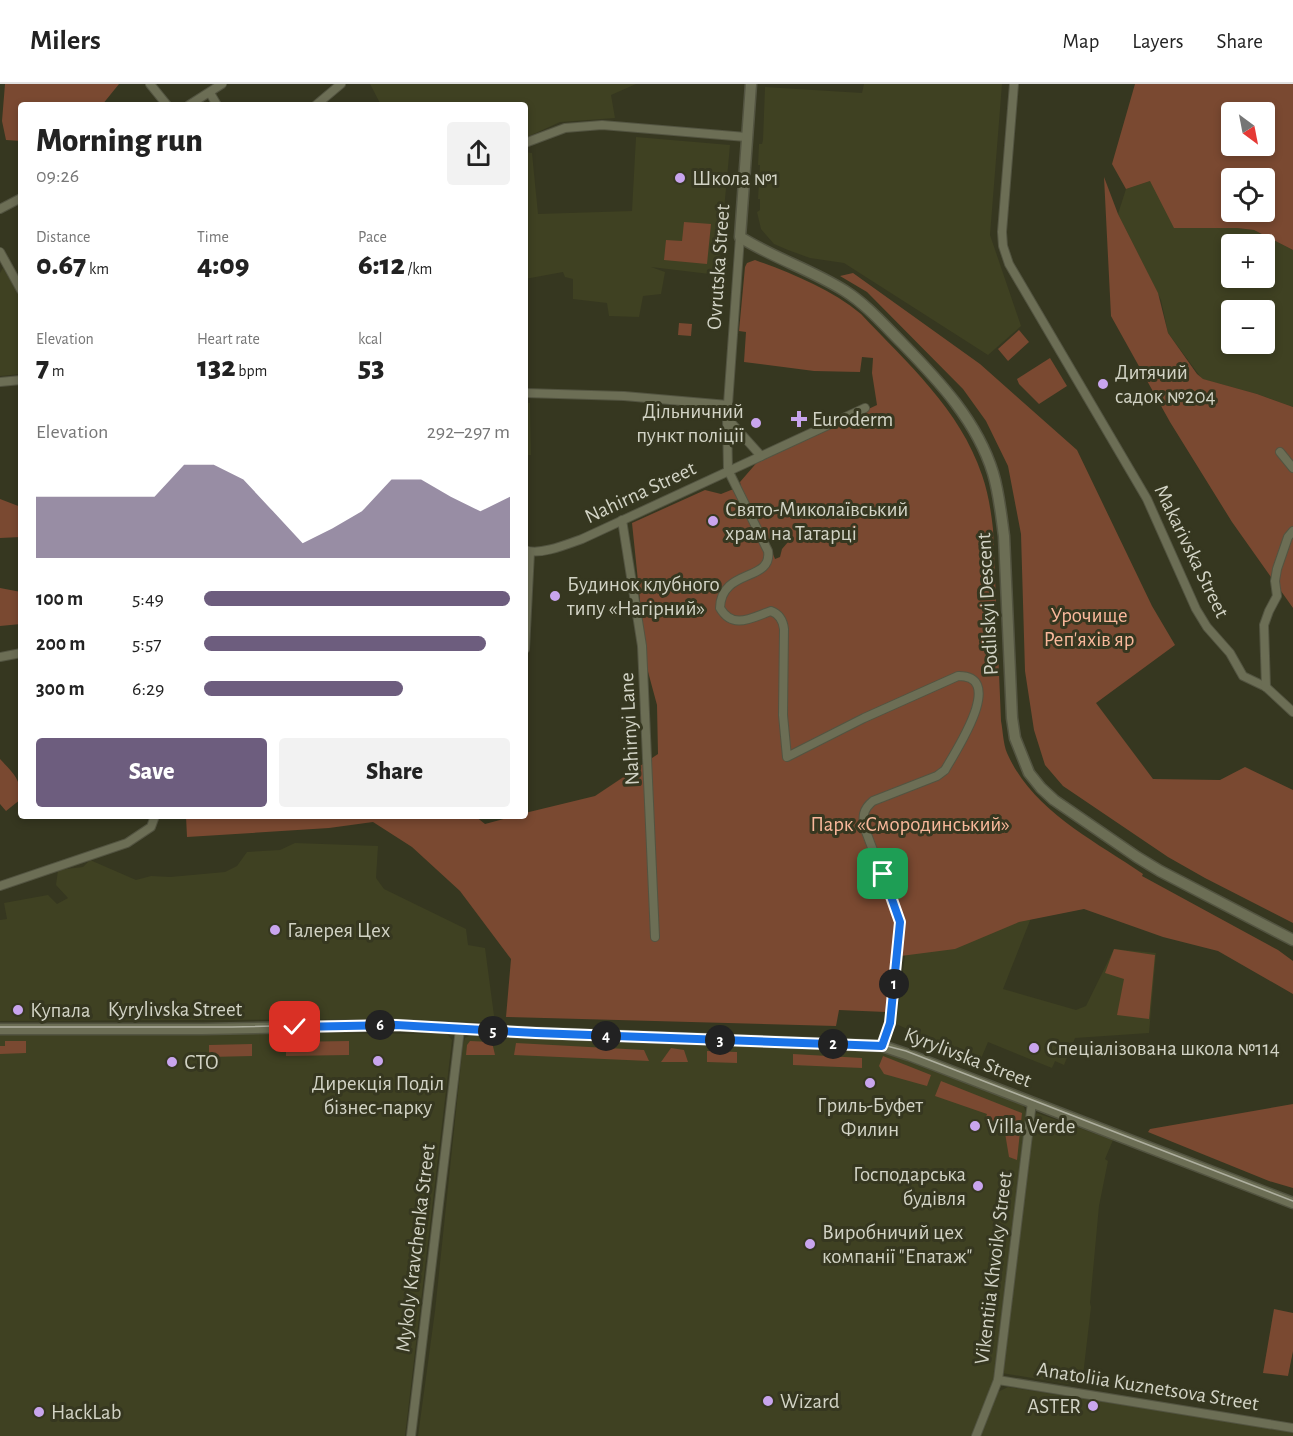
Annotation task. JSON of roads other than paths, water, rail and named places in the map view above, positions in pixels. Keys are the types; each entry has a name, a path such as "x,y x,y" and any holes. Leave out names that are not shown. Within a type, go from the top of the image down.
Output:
{"main road":[{"name":"Ovrutska Street","path":"740,237 751,84"},
{"name":"Podilskyi Descent","path":"740,237 760,250 828,282 859,301 950,395 973,428 993,472 1000,503 1004,536 1012,718 1015,738 1029,773 1054,800 1160,871 1293,940"},
{"name":"Kyrylivska Street","path":"0,1029 202,1029 396,1025 882,1046 909,1054 1293,1203"}],"street":[{"path":"150,84 165,102"},
{"path":"194,102 222,84"},
{"path":"320,102 341,84"},
{"name":"Makarivska Street","path":"1014,84 1002,232 1005,254 1047,330 1148,499 1196,609 1207,627 1230,653 1243,676 1266,687 1293,712"},
{"path":"210,93 215,102"},
{"path":"528,142 565,128 602,125 746,137"},
{"path":"0,209 18,200"},
{"name":"Ovrutska Street","path":"728,470 727,418 740,237"},
{"path":"0,252 18,285"},
{"path":"0,382 18,380"},
{"path":"528,393 624,396 728,405"},
{"name":"Nahirna Street","path":"528,551 562,547 865,408"},
{"path":"727,418 761,456"},
{"path":"1280,452 1293,468"},
{"path":"728,470 768,550 769,557 768,563 762,569 734,581 726,588 720,598 720,608 729,619 738,621 751,619 771,611 782,619 783,716 787,756 900,701 958,676 967,676 979,688 978,705 945,770 937,776 873,801 863,813 865,829 900,922 890,1023 882,1046"},
{"name":"Nahirnyi Lane","path":"621,520 642,646 655,937"},
{"path":"1266,687 1264,625 1277,596 1275,581 1277,569 1288,537 1293,531"},
{"path":"0,657 18,654"},
{"path":"0,885 127,843 151,827 155,819"},
{"name":"Mykoly Kravchenka Street","path":"411,1436 460,1029"},
{"name":"Vikentiia Khvoiky Street","path":"976,1436 998,1380 1032,1102"},
{"name":"Anatoliia Kuznetsova Street","path":"998,1380 1293,1428"}],"tram line":[{"path":"0,1027 232,1027 393,1023 558,1033 883,1045 906,1051 1293,1201"}],"place":[{"name":"Школа №1","path":"680,178"},
{"name":"Дитячий садок №204","path":"1103,384"},
{"name":"Euroderm","path":"799,419"},
{"name":"Дільничний пункт поліції","path":"756,423"},
{"name":"Свято-Миколаївський храм на Татарці","path":"713,521"},
{"name":"Будинок клубного типу «Нагірний»","path":"555,596"},
{"name":"Галерея Цех","path":"275,930"},
{"name":"Купала","path":"18,1010"},
{"name":"Спеціалізована школа №114","path":"1034,1048"},
{"name":"Дирекція Поділ бізнес-парку","path":"378,1061"},
{"name":"СТО","path":"172,1062"},
{"name":"Гриль-Буфет Филин","path":"870,1083"},
{"name":"Villa Verde","path":"975,1126"},
{"name":"Господарська будівля","path":"978,1186"},
{"name":"Виробничий цех компанії \"Епатаж\"","path":"810,1244"},
{"name":"Wizard","path":"768,1401"},
{"name":"ASTER","path":"1093,1406"},
{"name":"HackLab","path":"39,1412"}],"park label":[{"name":"Урочище Реп'яхів яр","path":"1089,627"},
{"name":"Парк «Смородинський»","path":"910,824"}]}
